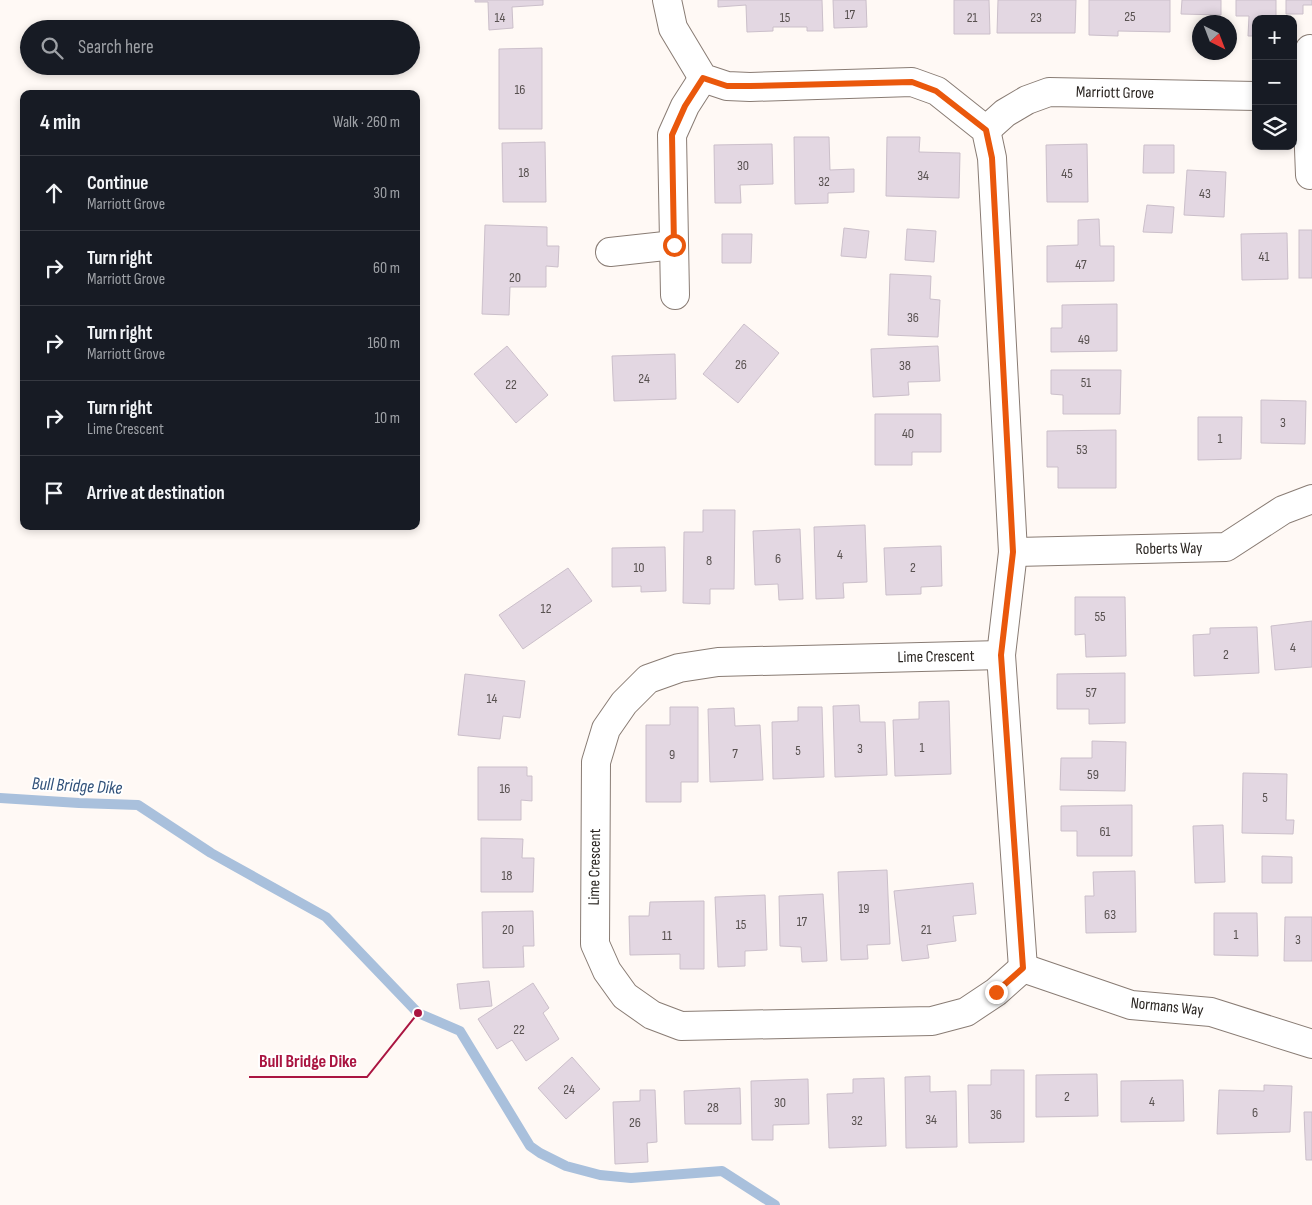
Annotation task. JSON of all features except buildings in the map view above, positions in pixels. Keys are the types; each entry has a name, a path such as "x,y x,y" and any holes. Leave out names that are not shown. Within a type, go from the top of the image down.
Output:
{"street":[{"path":"667,0 673,28 703,78 727,86 912,82 936,91 986,130 992,158 1013,552 1001,655 1023,968"},
{"path":"1310,49 1300,97 1310,175"},
{"path":"675,295 672,135 685,106 703,78"},
{"name":"Marriott Grove","path":"986,130 1005,113 1027,100 1049,92 1252,96"},
{"path":"610,252 674,245"},
{"name":"Roberts Way","path":"1013,552 1226,547 1283,510 1312,499"},
{"name":"Lime Crescent","path":"1001,655 718,662 679,668 648,679 624,703 606,729 596,762 594,944 607,971 625,996 652,1015 681,1026 932,1021 966,1012 996,992 1023,968"},
{"name":"Normans Way","path":"1023,968 1131,1005 1211,1012 1312,1044"}],"waterway":[{"name":"Bull Bridge Dike","path":"0,798 138,805 211,853 326,917 418,1013 460,1031 530,1146 540,1153 566,1166 600,1175 631,1178 722,1171 775,1205"}],"place":[{"name":"Bull Bridge Dike","path":"418,1013"}],"route":[{"path":"674,245 672,135 685,106 703,78 727,86 912,82 936,91 986,130 992,158 1013,552 1001,655 1023,968 996,992"}]}
